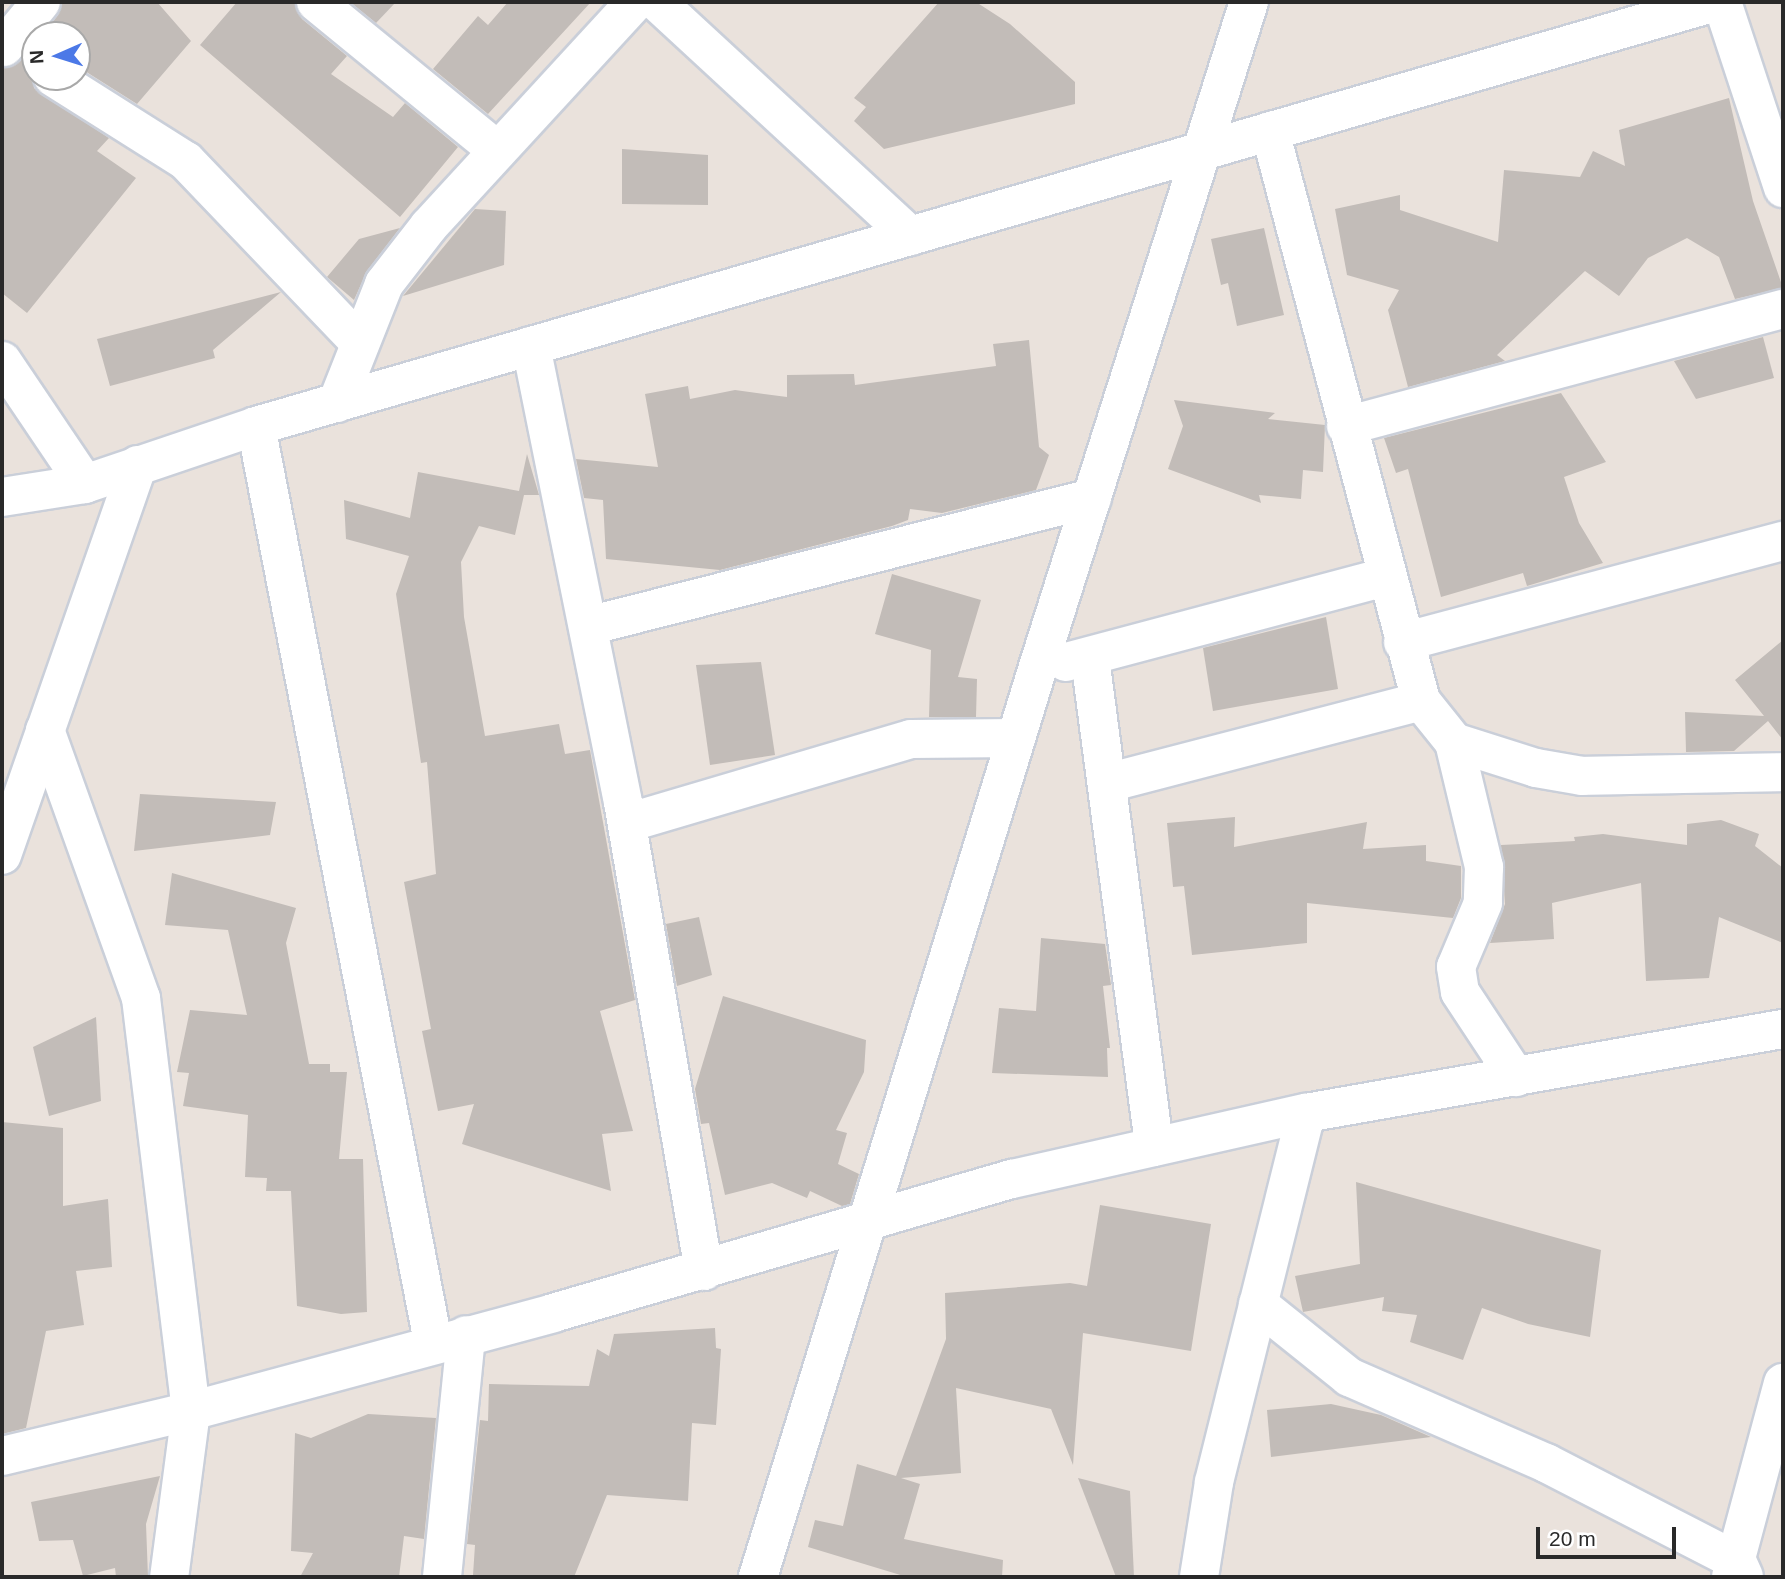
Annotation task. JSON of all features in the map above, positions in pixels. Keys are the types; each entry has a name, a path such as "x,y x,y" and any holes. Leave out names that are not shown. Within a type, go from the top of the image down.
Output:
{"street":[{"path":"14,52 41,2"},
{"path":"316,2 497,150"},
{"path":"337,403 384,284 497,150 635,2"},
{"path":"657,2 911,236"},
{"path":"758,1577 1038,667 1249,2"},
{"path":"2,497 85,484 256,426 1711,3 1783,188"},
{"path":"74,91 186,161 360,343"},
{"path":"1270,131 1402,642 1421,701 1454,742 1483,867 1483,904 1456,967 1461,992 1516,1077"},
{"path":"1346,426 1783,309"},
{"path":"531,346 627,823 705,1271"},
{"path":"2,361 85,484"},
{"path":"256,426 449,1338 442,1577"},
{"path":"2,855 138,465"},
{"path":"588,626 1092,499"},
{"path":"1402,642 1783,541"},
{"path":"1038,667 1090,658 1385,577"},
{"path":"1090,658 1154,1147"},
{"path":"1107,783 1421,701"},
{"path":"46,730 141,998 191,1411 170,1577"},
{"path":"627,823 911,739 1016,738"},
{"path":"1454,742 1536,768 1582,776 1783,772"},
{"path":"2,1456 191,1411 449,1338 705,1271 866,1220 1012,1179 1306,1113 1783,1029"},
{"path":"1199,1577 1214,1482 1306,1113"},
{"path":"1258,1304 1349,1377 1546,1463 1738,1572 1783,1383"}],"building":[{"path":"62,2 157,2 191,41 137,104 91,75 91,21 53,21"},
{"path":"237,2 295,2 302,19 347,56 331,74 393,117 405,103 458,147 400,217 200,45"},
{"path":"350,2 396,2 376,23"},
{"path":"508,2 591,2 488,114 433,69 478,16 488,25"},
{"path":"939,2 976,2 1010,24 1075,82 1075,104 884,149 854,121 866,107 854,98"},
{"path":"20,61 21,91 38,91 109,138 97,151 136,178 27,313 2,293 2,69"},
{"path":"1729,98 1753,201 1783,288 1735,299 1719,257 1687,238 1648,258 1619,296 1585,271 1497,355 1505,361 1408,387 1388,310 1399,290 1347,275 1335,209 1400,195 1400,210 1498,242 1504,170 1580,177 1593,151 1625,166 1619,130"},
{"path":"622,149 708,155 708,205 622,204"},
{"path":"475,209 506,211 504,265 403,296"},
{"path":"400,228 367,271 354,300 327,277 359,239"},
{"path":"1264,228 1284,315 1237,326 1228,283 1221,285 1211,239"},
{"path":"281,292 213,350 215,358 110,386 97,339"},
{"path":"1763,337 1774,378 1696,399 1674,361"},
{"path":"1029,340 1039,447 1049,455 1036,490 942,513 910,509 908,520 892,526 720,570 606,559 603,500 584,498 576,459 658,467 645,394 688,386 690,399 735,390 787,397 787,375 854,374 855,385 996,366 993,344"},
{"path":"1561,393 1606,462 1564,477 1579,523 1603,563 1527,586 1523,573 1441,597 1408,469 1396,473 1384,438"},
{"path":"1174,400 1275,413 1268,419 1325,425 1323,472 1303,470 1301,499 1259,495 1261,503 1168,469 1183,426"},
{"path":"527,454 539,495 524,495 515,535 479,526 461,562 464,617 485,736 559,724 565,754 590,750 635,1000 600,1011 633,1131 602,1134 611,1191 462,1144 474,1104 438,1111 422,1031 431,1029 404,882 436,874 427,762 421,763 396,594 409,556 346,539 344,500 410,518 418,472 519,491"},
{"path":"892,574 981,600 958,677 977,679 976,717 929,717 931,650 875,634"},
{"path":"1326,617 1338,689 1213,711 1203,648"},
{"path":"1783,640 1783,740 1768,721 1734,751 1686,752 1685,712 1764,716 1735,680"},
{"path":"761,662 775,755 710,765 696,665"},
{"path":"140,794 276,802 270,835 134,851"},
{"path":"1235,817 1234,847 1367,822 1363,849 1426,845 1426,861 1461,866 1461,898 1453,918 1307,903 1307,943 1192,955 1184,886 1173,887 1167,823"},
{"path":"1721,820 1759,834 1755,846 1783,868 1783,943 1719,917 1709,978 1646,981 1641,883 1552,903 1554,939 1490,943 1505,904 1501,845 1575,841 1574,837 1603,834 1687,845 1687,824"},
{"path":"172,873 296,908 286,943 309,1064 330,1064 330,1072 347,1072 339,1159 363,1159 367,1312 341,1314 297,1306 291,1191 266,1191 267,1178 245,1177 248,1115 183,1106 189,1073 177,1072 190,1010 247,1015 228,930 165,925"},
{"path":"699,917 712,975 677,986 666,924"},
{"path":"1041,938 1105,944 1111,985 1103,986 1110,1048 1107,1048 1108,1077 992,1073 999,1008 1036,1011"},
{"path":"723,996 866,1040 864,1072 836,1130 847,1133 838,1164 859,1174 850,1204 842,1206 810,1191 807,1198 772,1183 725,1195 709,1123 701,1124 695,1089"},
{"path":"96,1017 101,1101 49,1116 33,1047"},
{"path":"2,1122 63,1128 63,1206 108,1199 112,1267 76,1271 84,1325 46,1331 26,1428 2,1434"},
{"path":"1356,1182 1601,1250 1590,1337 1528,1324 1482,1308 1463,1360 1410,1342 1417,1315 1382,1311 1384,1297 1303,1312 1295,1276 1360,1264"},
{"path":"1100,1205 1211,1224 1191,1351 1083,1333 1073,1465 1051,1409 956,1388 961,1473 901,1478 920,1484 904,1539 1003,1560 1002,1577 907,1577 808,1547 815,1520 843,1526 857,1464 896,1476 946,1339 945,1293 1070,1283 1087,1286"},
{"path":"715,1328 716,1348 721,1349 716,1425 692,1423 688,1501 607,1495 574,1577 473,1575 475,1545 467,1544 480,1420 488,1421 489,1384 589,1386 597,1349 609,1356 614,1334"},
{"path":"1331,1404 1381,1415 1431,1437 1271,1457 1267,1410"},
{"path":"368,1414 436,1418 424,1539 404,1536 399,1577 300,1577 313,1553 291,1551 295,1433 311,1438"},
{"path":"160,1476 146,1524 148,1577 116,1577 115,1568 83,1576 73,1540 39,1541 31,1502"},
{"path":"1078,1478 1130,1491 1134,1577 1116,1577"}]}
